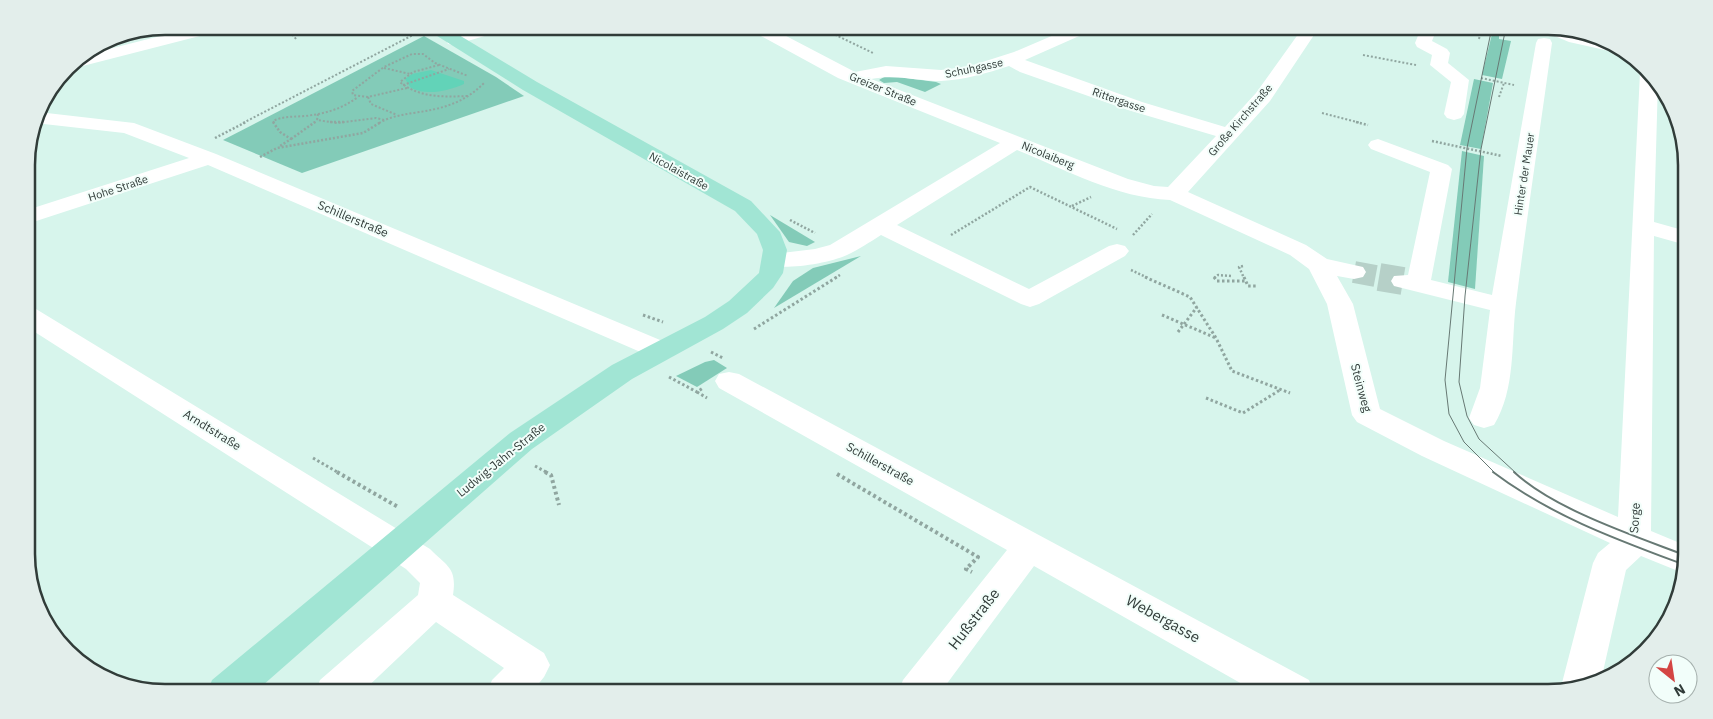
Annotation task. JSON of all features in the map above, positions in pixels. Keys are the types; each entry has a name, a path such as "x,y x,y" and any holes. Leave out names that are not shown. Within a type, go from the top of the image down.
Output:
{"main road":[{"name":"Nicolaistraße","path":"446,35 530,86 743,206 768,232 775,250 774,260"},
{"path":"662,351 714,323 738,306 764,283 770,273 774,260"},
{"name":"Ludwig-Jahn-Straße","path":"236,684 521,441 622,372 662,351"}],"street":[{"path":"106,49 176,35"},
{"path":"454,40 470,35"},
{"name":"Greizer Straße","path":"771,35 853,78 1009,140"},
{"name":"Schuhgasse","path":"853,78 874,72 892,71 946,75 1011,60 1068,35"},
{"name":"Große Kirchstraße","path":"1174,194 1263,97 1305,35"},
{"path":"1426,35 1423,43 1442,53 1439,65 1460,80 1454,114"},
{"path":"1544,35 1583,40"},
{"name":"Hinter der Mauer","path":"1484,418 1494,388 1503,305 1544,35"},
{"name":"Rittergasse","path":"1011,60 1026,68 1135,106 1228,134"},
{"name":"Sorge","path":"1634,540 1649,83"},
{"name":"Schillerstraße","path":"44,119 127,127 210,149 633,325 662,351"},
{"name":"Nicolaiberg","path":"774,260 817,256 838,250 880,226 1009,140 1120,184 1154,193 1174,194"},
{"path":"1378,145 1441,169 1411,283 1503,305"},
{"name":"Hohe Straße","path":"35,214 210,149"},
{"name":"Steinweg","path":"1174,194 1298,250 1319,265 1340,304 1367,415 1411,439 1634,540 1678,557"},
{"path":"1643,214 1678,234"},
{"path":"880,226 1030,299 1110,254"},
{"path":"1319,265 1354,272"},
{"name":"Arndtstraße","path":"35,320 398,545"},
{"name":"Schillerstraße","path":"722,380 1030,546"},
{"path":"1582,680 1610,563 1631,545 1634,540"},
{"path":"344,684 434,602 438,579 418,559 398,545"},
{"name":"Hußstraße","path":"924,684 1030,546"},
{"name":"Webergasse","path":"1030,546 1281,684"},
{"path":"434,602 531,665 514,684"}],"path":[{"path":"293,35 296,39"},
{"path":"210,149 416,35"},
{"path":"1478,39 1479,35"},
{"path":"407,88 368,97 358,97 353,95 352,91 359,83 404,55 416,52 423,53 440,65 470,76"},
{"path":"430,66 431,60"},
{"path":"440,65 430,66 410,74 400,82 411,91 443,98 471,96"},
{"path":"384,68 410,74"},
{"path":"403,85 450,69"},
{"path":"476,80 482,84"},
{"path":"1499,97 1504,83"},
{"path":"277,148 363,133 384,120 439,109 471,96 476,92"},
{"path":"291,139 273,121 279,117 318,114 339,108 358,97"},
{"path":"368,97 370,104 398,116"},
{"path":"257,158 277,148 312,125 317,120 318,114"},
{"path":"317,120 337,123 376,118 384,120"},
{"path":"1487,152 1488,146"},
{"path":"927,249 1030,187 1117,229 1090,251 1110,254 1190,297 1216,338 1232,371 1290,393"},
{"path":"1071,207 1089,198"},
{"path":"1243,266 1239,266 1248,286 1256,286"},
{"path":"747,333 848,270"},
{"path":"1231,276 1218,275 1213,277 1217,281 1246,281"},
{"path":"1178,332 1196,307"},
{"path":"1162,315 1216,338"},
{"path":"633,325 659,319 633,325"},
{"path":"697,392 722,380 714,353 722,349"},
{"path":"1206,398 1244,413 1280,390"},
{"path":"312,457 399,507"},
{"path":"530,463 551,475 559,505"},
{"path":"833,472 978,557 966,569 998,588"}],"shaded area":[{"path":"1492,35 1499,35 1499,39 1511,41 1502,79 1482,75"},
{"path":"424,36 496,77 524,96 302,173 223,140"},
{"path":"431,70 464,81 464,84 451,89 424,92 411,88 405,79 412,74"},
{"path":"891,76 941,84 925,92 897,82 884,83 879,80"},
{"path":"1474,79 1493,83 1481,149 1460,145"},
{"path":"1462,151 1484,156 1475,289 1448,282"},
{"path":"770,215 815,242 807,246 789,242"},
{"path":"861,256 774,308 793,281 813,268"},
{"path":"714,360 727,368 697,387 676,376 705,362"}],"tunnel":[{"path":"1354,272 1386,278"},
{"path":"1379,277 1403,281"}],"tram line":[{"path":"1490,35 1467,148 1445,380 1449,414 1464,442 1495,473"},
{"path":"1504,35 1481,149 1465,296 1459,382 1467,416 1479,439 1516,473"},
{"path":"1493,472 1538,502 1586,526 1678,562"},
{"path":"1514,472 1531,486 1573,510 1620,531 1678,553"}]}
